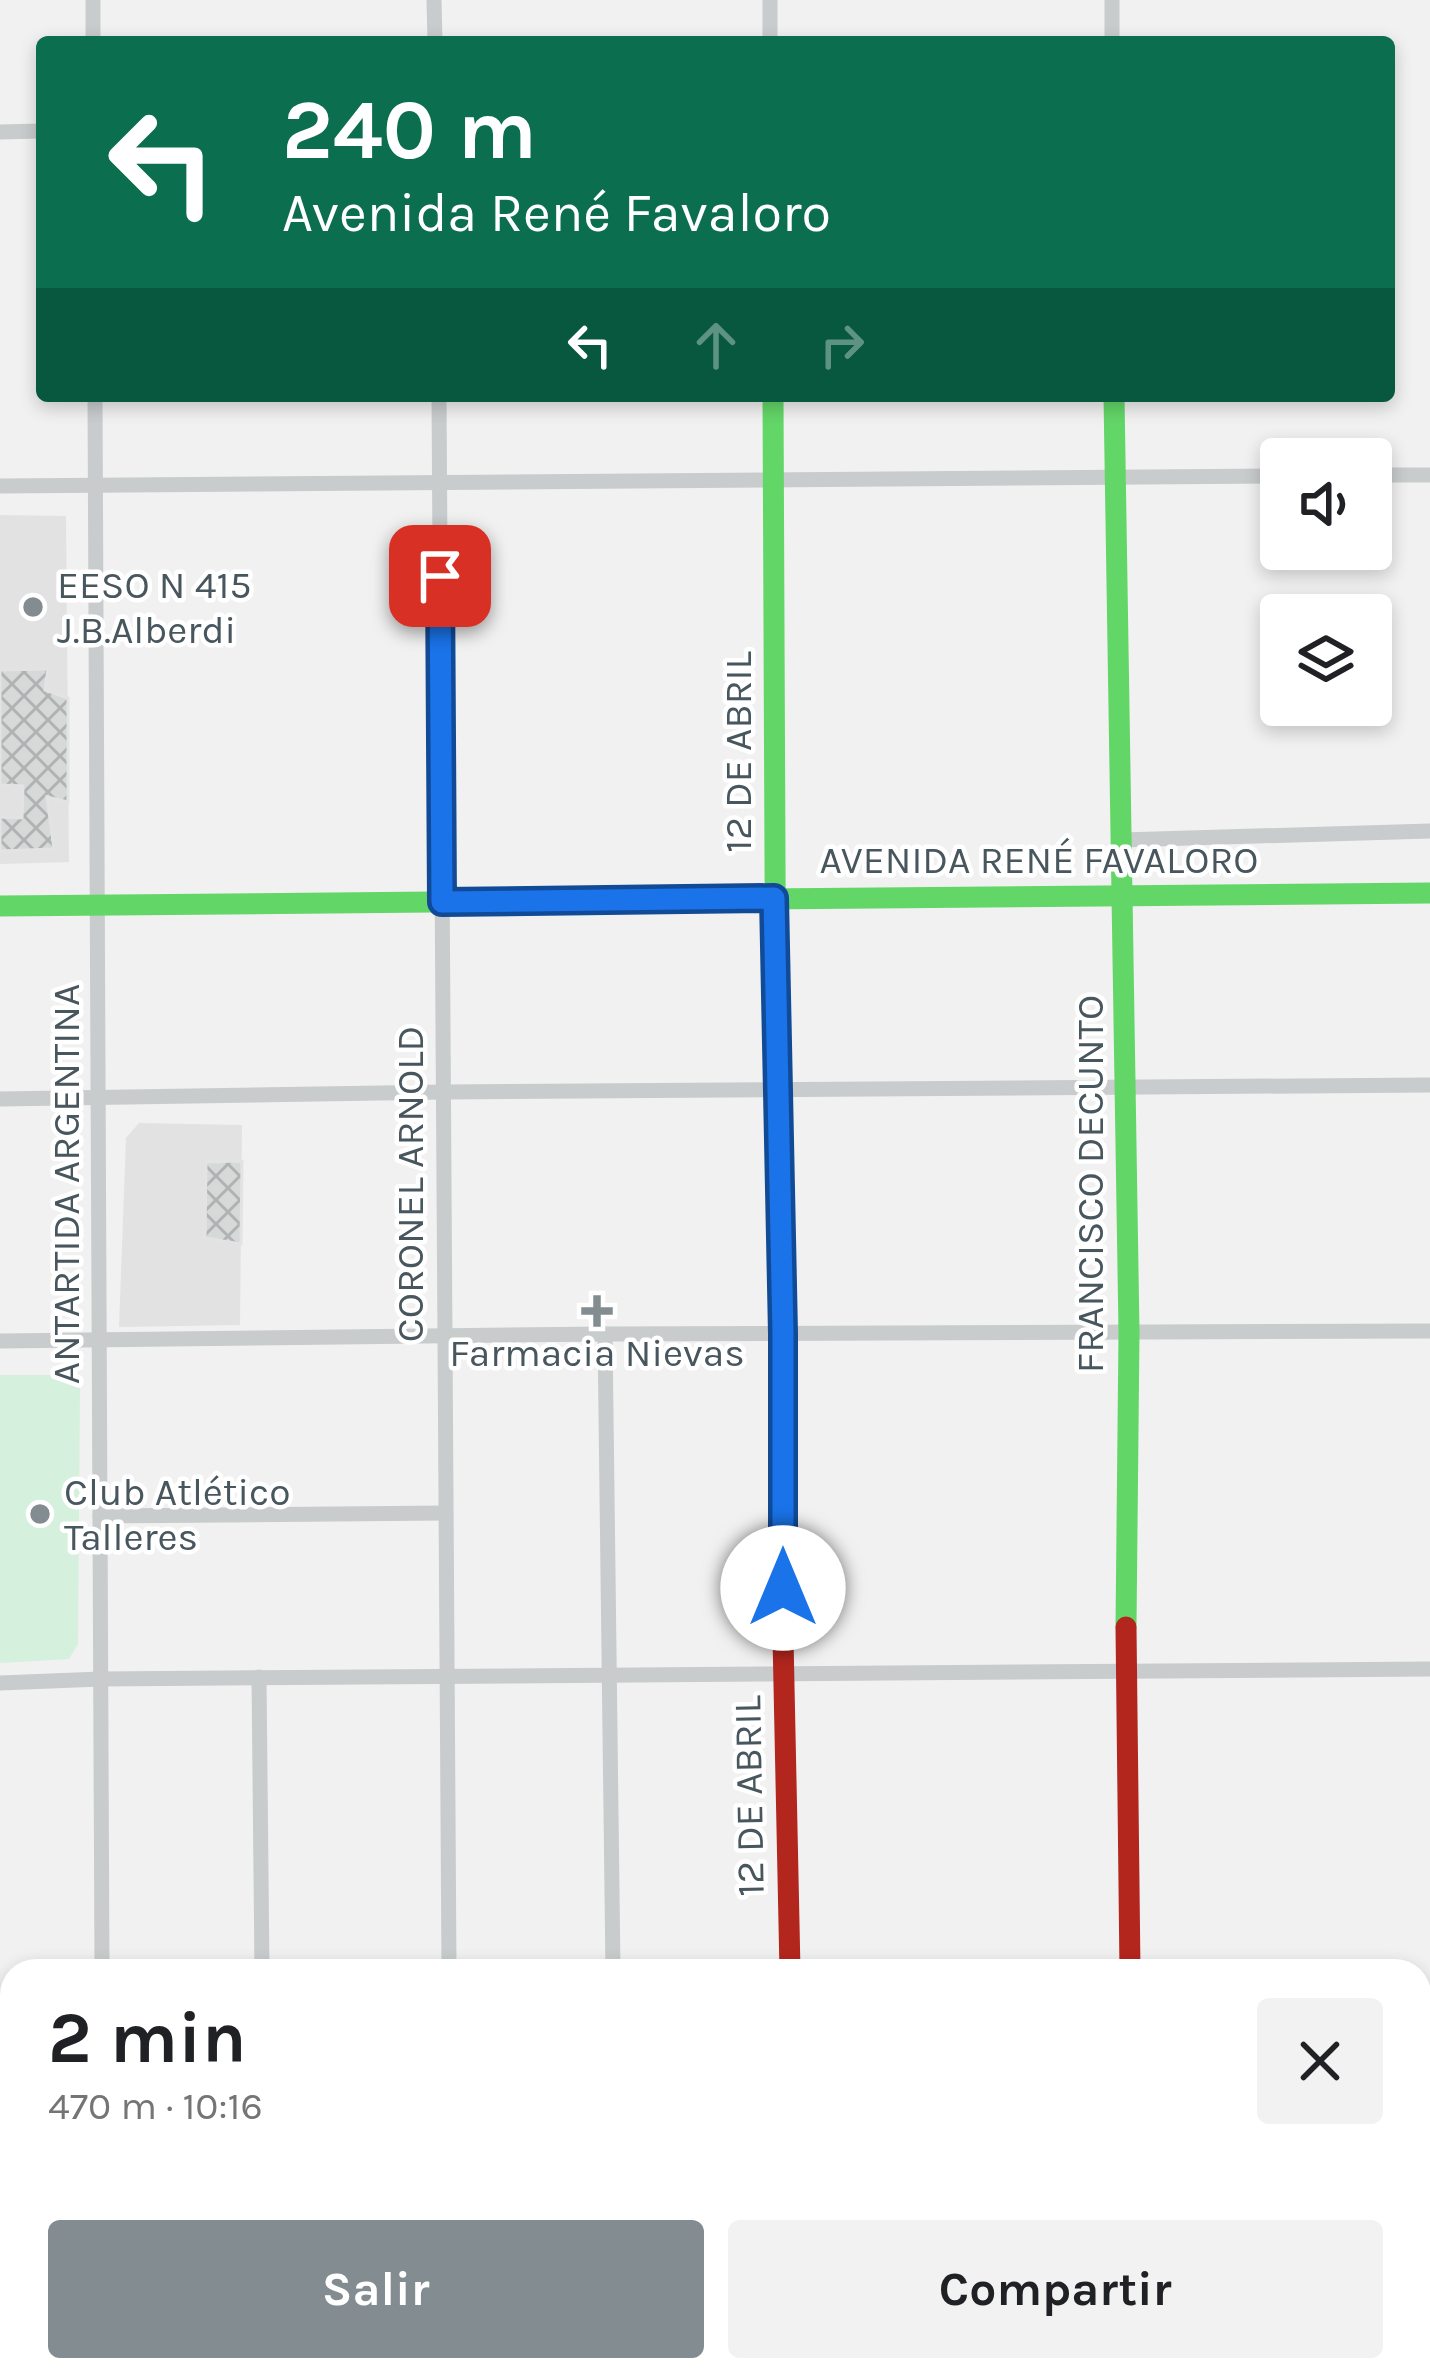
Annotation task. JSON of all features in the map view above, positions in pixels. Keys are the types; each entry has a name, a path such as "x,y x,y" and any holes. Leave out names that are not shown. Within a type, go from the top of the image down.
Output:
{"street":[{"path":"93,0 93,36"},
{"path":"434,0 435,36"},
{"path":"770,0 770,36"},
{"path":"1112,0 1112,36"},
{"path":"0,132 36,131"},
{"name":"ANTARTIDA ARGENTINA","path":"95,402 102,1959"},
{"name":"CORONEL ARNOLD","path":"439,402 448,1959"},
{"name":"12 DE ABRIL","path":"773,402 782,1673 790,1959"},
{"name":"FRANCISCO DECUNTO","path":"1114,402 1129,1332 1125,1671 1130,1959"},
{"path":"1392,475 1430,475"},
{"path":"0,486 1260,476"},
{"path":"1122,840 1430,831"},
{"name":"AVENIDA RENÉ FAVALORO","path":"0,906 1430,893"},
{"path":"0,1099 1430,1085"},
{"path":"0,1341 1430,1331"},
{"path":"605,1334 613,1959"},
{"path":"100,1516 445,1513"},
{"path":"0,1683 101,1678 1430,1669"},
{"path":"259,1677 262,1959"}],"shaded area":[{"name":"EESO N 415 J.B.Alberdi","path":"0,515 66,516 69,862 0,864"},
{"path":"139,1123 242,1125 240,1325 119,1327 126,1138"}],"green space":[{"name":"Club Atlético Talleres","path":"0,1375 71,1375 80,1384 78,1644 69,1659 0,1663"}],"building":[{"path":"48,669 45,690 68,698 68,802 47,797 54,849 0,851 0,817 22,818 23,786 0,785 0,670"},
{"path":"242,1161 241,1244 205,1238 206,1162"}],"traffic: fast":[{"path":"773,402 782,1590"},
{"path":"1114,402 1129,1332 1126,1627"},
{"path":"0,906 1430,893"}],"traffic: jam":[{"path":"782,1590 790,1959"},
{"path":"1126,1627 1130,1959"}],"place":[{"name":"EESO N 415 J.B.Alberdi","path":"33,607"},
{"name":"Farmacia Nievas","path":"597,1311"},
{"name":"Club Atlético Talleres","path":"40,1514"}],"route":[{"path":"440,576 442,902 774,898 783,1588"}]}
